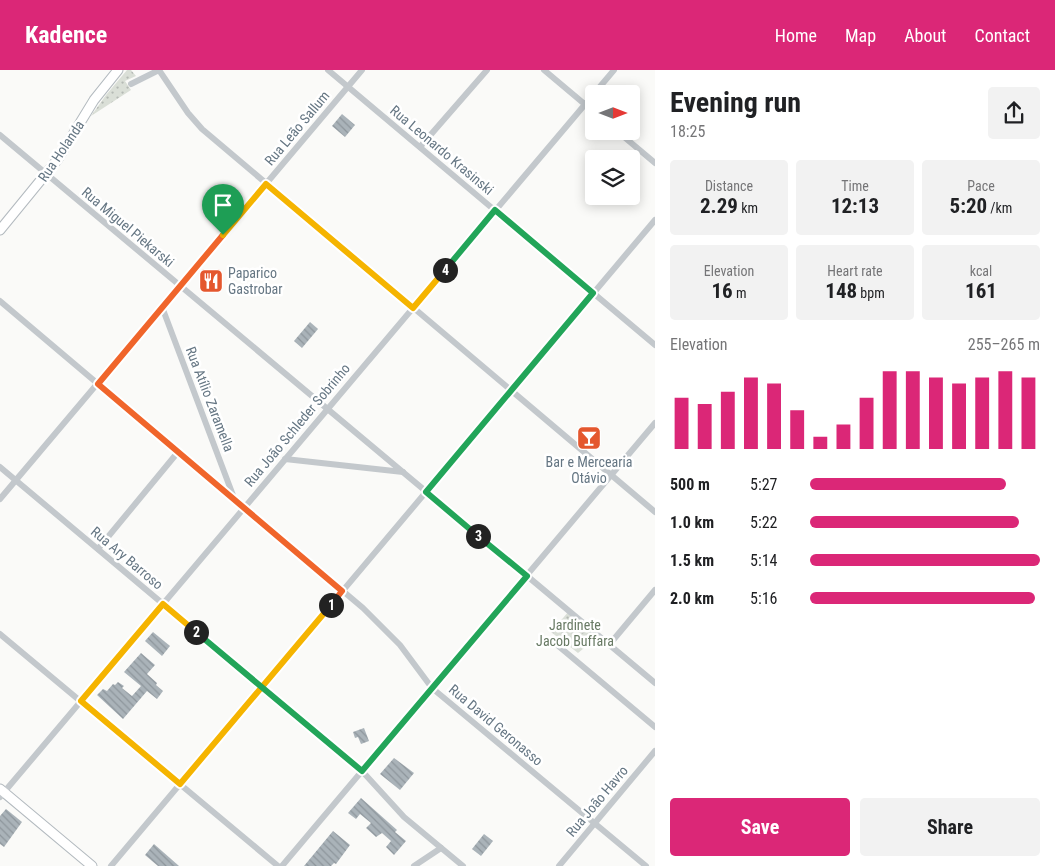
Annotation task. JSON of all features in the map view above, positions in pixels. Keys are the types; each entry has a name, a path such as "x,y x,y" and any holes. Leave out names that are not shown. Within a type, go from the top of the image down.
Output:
{"main road":[{"name":"Rua Holanda","path":"0,230 47,175 113,72"},
{"path":"1,793 92,866"}],"street":[{"path":"131,84 159,70 188,113 202,129 655,512"},
{"name":"Rua Leonardo Krasinski","path":"328,70 655,345"},
{"name":"Rua Leão Sallum","path":"0,500 362,70"},
{"path":"420,148 487,70"},
{"path":"544,70 585,104"},
{"name":"Rua João Schleder Sobrinho","path":"601,85 614,70"},
{"name":"Rua João Schleder Sobrinho","path":"1,793 81,701 585,104"},
{"name":"Rua Miguel Piekarski","path":"0,135 655,683"},
{"path":"628,140 655,163"},
{"path":"111,866 655,220"},
{"name":"Rua David Geronasso","path":"0,301 389,633 410,657 432,688 646,866"},
{"name":"Rua Atílio Zaramella","path":"162,307 234,499"},
{"path":"282,866 655,424"},
{"path":"98,549 178,452"},
{"path":"285,460 403,472"},
{"name":"Rua Ary Barroso","path":"0,468 362,771 396,809 462,866"},
{"path":"609,645 655,590"},
{"path":"0,634 278,866"},
{"path":"556,644 655,728"},
{"name":"Rua João Havro","path":"558,866 655,752"},
{"path":"414,866 441,848"}],"green space":[{"path":"127,70 131,70 136,76 125,81 131,90 91,116 106,95"},
{"name":"Jardinete Jacob Buffara","path":"569,611 600,635 578,653 551,632"}],"building":[{"path":"342,114 355,125 345,137 332,126"},
{"name":"Paparico Gastrobar","path":"211,271 222,279 212,292 201,283"},
{"path":"310,322 318,329 302,348 294,341"},
{"path":"153,632 170,646 162,656 145,641"},
{"path":"141,653 155,665 147,674 163,691 157,699 147,691 123,719 97,695 103,689 107,691 113,684 115,685 118,682 132,696 141,686 124,672"},
{"path":"364,728 369,741 361,744 358,737 355,738 353,732"},
{"path":"394,758 414,773 400,790 380,774"},
{"path":"361,798 397,830 395,832 406,841 394,855 386,847 391,841 382,833 376,837 366,828 371,823 360,814 356,819 348,813"},
{"path":"6,809 22,822 4,847 0,844 0,816"},
{"path":"333,831 350,845 336,864 334,863 331,866 304,866"},
{"path":"484,834 493,841 481,856 472,849"},
{"path":"154,844 179,866 158,866 145,855"}],"place":[{"name":"Paparico Gastrobar","path":"211,281"},
{"name":"Bar e Mercearia Otávio","path":"589,438"}],"route":[{"path":"223,235 98,384 342,591 262,687 180,784 81,701 163,604 262,687 362,771 527,576 426,492 593,293 495,210 413,308 266,184 223,235"}]}
